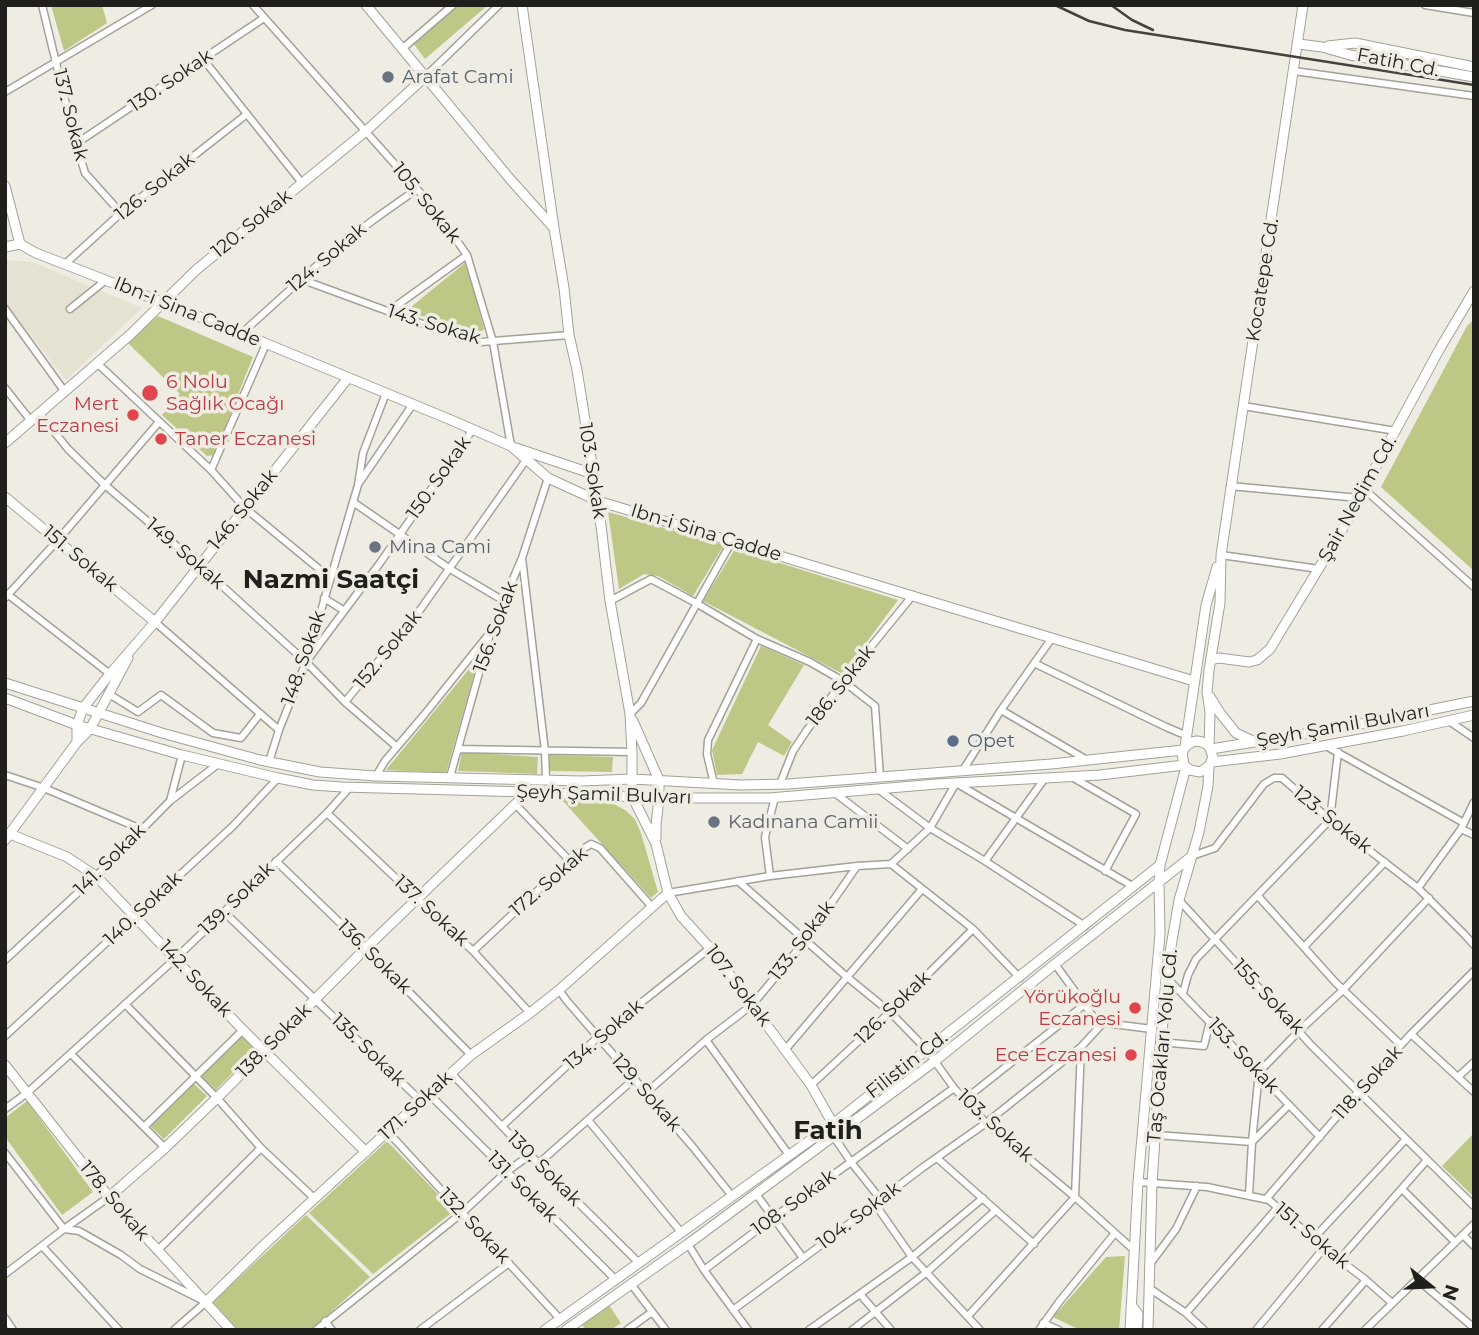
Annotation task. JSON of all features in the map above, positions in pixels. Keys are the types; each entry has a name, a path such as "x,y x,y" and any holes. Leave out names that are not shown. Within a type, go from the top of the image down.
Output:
{"main road":[{"path":"366,5 554,228"},
{"name":"103. Sokak","path":"522,5 569,335 598,500 610,601 630,714 632,796"},
{"name":"Kocatepe Cd.","path":"1210,747 1207,692 1220,603 1221,555 1303,5"},
{"name":"Fatih Cd.","path":"1322,47 1355,43 1474,67"},
{"name":"Fatih Cd.","path":"1299,44 1474,77"},
{"name":"120. Sokak","path":"5,443 98,364 196,271 366,131 425,77"},
{"path":"5,186 20,244 5,247"},
{"name":"Ibn-i Sina Cadde","path":"20,244 36,253 242,333 473,429 511,446 548,478 598,500 1194,681"},
{"name":"Şair Nedim Cd.","path":"1211,660 1219,658 1249,662 1257,660 1270,649 1319,569 1474,291"},
{"name":"146. Sokak","path":"76,725 83,709 110,674 155,622 348,377"},
{"path":"511,446 593,474"},
{"name":"151. Sokak","path":"5,498 155,622"},
{"name":"Kocatepe Cd.","path":"1184,749 1206,605 1221,555"},
{"name":"146. Sokak","path":"7,835 77,742 90,729 138,642"},
{"name":"Şeyh Şamil Bulvarı","path":"5,683 199,743 269,762 320,772 582,781 632,779 741,785 1051,764 1184,749 1197,741 1210,747 1255,742 1341,729 1474,701"},
{"path":"1207,692 1236,733 1255,742"},
{"name":"Şeyh Şamil Bulvarı","path":"5,698 76,725 181,755 313,785 659,798 775,797 1185,766 1200,772 1210,764 1326,746 1474,715"},
{"name":"103. Sokak","path":"630,714 659,780 656,844"},
{"path":"76,725 77,742"},
{"path":"1210,747 1210,764"},
{"path":"1184,749 1182,758 1185,766"},
{"name":"Taş Ocakları Yolu Cd.","path":"1148,1330 1152,1182 1166,976 1179,900 1201,820 1210,764"},
{"name":"Taş Ocakları Yolu Cd.","path":"1130,1330 1138,1182 1160,934 1160,865 1185,766"},
{"name":"138. Sokak","path":"109,1197 217,1098 366,948 528,792"},
{"path":"632,796 656,844"},
{"name":"142. Sokak","path":"7,835 67,857 96,876 243,1030 366,1152"},
{"name":"107. Sokak","path":"656,844 668,893 681,916 710,948 811,1085 833,1124"},
{"name":"Filistin Cd.","path":"569,1329 935,1061 1192,856"},
{"name":"Filistin Cd.","path":"545,1330 833,1124 1160,865"},
{"name":"171. Sokak","path":"206,1302 266,1243 471,1055 559,990 668,893"},
{"name":"178. Sokak","path":"5,1065 109,1197 231,1330"},
{"path":"833,1124 834,1137"},
{"path":"1132,1306 1138,1314 1137,1330"}],"street":[{"name":"137. Sokak","path":"42,5 85,173 121,213"},
{"path":"5,92 152,5"},
{"name":"105. Sokak","path":"253,5 433,207 467,255 493,342 511,446"},
{"path":"402,49 453,5"},
{"name":"120. Sokak","path":"425,77 499,5"},
{"path":"1425,5 1474,13"},
{"name":"130. Sokak","path":"76,143 264,18"},
{"path":"204,59 302,183"},
{"path":"1294,71 1474,96"},
{"name":"126. Sokak","path":"65,264 121,213 247,114"},
{"name":"124. Sokak","path":"242,333 334,250 417,189"},
{"path":"389,311 467,255"},
{"name":"143. Sokak","path":"303,279 481,342 569,335"},
{"path":"70,309 106,280"},
{"path":"5,309 65,392"},
{"path":"211,470 266,344"},
{"path":"98,364 211,470 245,508 330,578"},
{"path":"5,388 31,421"},
{"name":"148. Sokak","path":"269,762 306,662 358,485 363,453 386,393"},
{"path":"358,485 413,404"},
{"path":"1242,406 1396,430"},
{"name":"149. Sokak","path":"40,414 68,449 105,485 198,565 397,747"},
{"path":"110,674 6,595 58,540 159,422"},
{"name":"150. Sokak","path":"306,662 401,534 473,429"},
{"name":"152. Sokak","path":"345,702 420,610 526,460"},
{"name":"156. Sokak","path":"450,777 491,630 522,558 548,478"},
{"path":"1230,486 1359,498"},
{"path":"1364,489 1474,587"},
{"path":"353,502 450,569 504,601"},
{"path":"630,714 640,703 732,541"},
{"path":"1221,555 1319,569"},
{"path":"522,558 546,779"},
{"path":"610,601 651,579 757,639 810,662 844,681 875,706 880,777"},
{"name":"186. Sokak","path":"780,784 793,751 844,681 913,595"},
{"path":"324,598 343,610"},
{"path":"155,622 279,730"},
{"path":"376,776 385,761 491,630"},
{"path":"963,770 1052,638"},
{"path":"714,784 707,754 708,740 757,639"},
{"path":"1034,663 1185,734"},
{"path":"109,694 138,712 161,695 213,733 241,738 260,714"},
{"path":"1001,710 1087,760"},
{"path":"1449,721 1474,738"},
{"path":"1326,746 1474,835"},
{"path":"458,749 632,752"},
{"path":"1182,993 1193,964 1214,939 1330,820 1338,752"},
{"path":"170,802 181,755"},
{"name":"141. Sokak","path":"5,960 96,876 170,802 218,764"},
{"path":"5,775 44,788 141,829"},
{"path":"1072,776 1136,814 1105,871"},
{"name":"140. Sokak","path":"5,1036 233,826 278,778"},
{"path":"985,862 1045,778"},
{"name":"123. Sokak","path":"1192,856 1215,848 1264,784 1274,778 1282,778 1330,820 1418,888 1474,946"},
{"path":"668,893 738,881 891,864 930,828 956,783 1134,887"},
{"name":"139. Sokak","path":"5,1109 27,1093 175,959 327,813 350,787"},
{"path":"878,789 930,828 1085,926"},
{"path":"835,793 908,849"},
{"path":"770,877 765,837 775,797"},
{"path":"1418,888 1463,826 1474,802"},
{"path":"516,805 570,861"},
{"name":"137. Sokak","path":"327,813 473,951 530,1013"},
{"name":"172. Sokak","path":"473,951 581,850 591,844 600,848 652,907"},
{"name":"136. Sokak","path":"276,861 471,1055"},
{"path":"1304,947 1385,862"},
{"path":"891,864 973,929 1020,978"},
{"name":"133. Sokak","path":"646,1093 706,1040 752,1005 806,940 858,866"},
{"name":"103. Sokak","path":"738,881 890,1012 926,1049 954,1088 986,1123 1135,1251"},
{"path":"785,1050 922,889"},
{"path":"1258,896 1343,990 1401,1045"},
{"path":"1249,1195 1259,1072 1343,990 1429,898"},
{"name":"155. Sokak","path":"1179,900 1311,1045 1474,1206"},
{"name":"135. Sokak","path":"224,912 421,1101"},
{"name":"126. Sokak","path":"811,1085 890,1012 973,929"},
{"name":"134. Sokak","path":"502,1126 598,1037 710,948"},
{"path":"1055,964 1097,1022 1152,1029"},
{"name":"118. Sokak","path":"1266,1199 1411,1034 1474,971"},
{"name":"153. Sokak","path":"1166,976 1320,1137"},
{"name":"129. Sokak","path":"559,990 733,1196"},
{"path":"125,1004 217,1098 261,1148 315,1199"},
{"path":"964,1100 1084,1005"},
{"path":"1160,1042 1204,1046 1210,1021"},
{"name":"104. Sokak","path":"733,1310 986,1123 1082,1047 1103,1023"},
{"path":"144,1127 243,1030"},
{"path":"1411,1034 1474,1092"},
{"path":"706,1040 789,1155"},
{"path":"968,1316 1075,1197 1082,1047"},
{"path":"71,1054 165,1148"},
{"path":"1458,1077 1474,1062"},
{"name":"130. Sokak","path":"451,1073 538,1164 638,1262"},
{"path":"538,1164 634,1079"},
{"name":"108. Sokak","path":"704,1270 954,1088"},
{"name":"131. Sokak","path":"429,1094 615,1279"},
{"path":"1156,1135 1252,1142 1289,1105"},
{"path":"587,1120 681,1232"},
{"name":"132. Sokak","path":"388,1132 560,1319"},
{"path":"834,1137 912,1257 980,1330"},
{"path":"1313,1239 1406,1139"},
{"path":"157,1251 261,1148"},
{"path":"5,1153 64,1229 79,1231 140,1269 206,1302"},
{"path":"316,1330 530,1155"},
{"path":"937,1158 1034,1244"},
{"path":"1339,1260 1427,1160"},
{"name":"151. Sokak","path":"1138,1182 1197,1186 1266,1199 1392,1303"},
{"path":"1150,1264 1177,1228 1197,1186"},
{"path":"1402,1189 1455,1242"},
{"path":"755,1194 803,1258"},
{"name":"138. Sokak","path":"5,1274 109,1197"},
{"path":"809,1330 912,1257 983,1198"},
{"path":"1186,1313 1278,1207"},
{"path":"852,1330 927,1272 996,1210"},
{"path":"1368,1329 1474,1224"},
{"path":"1039,1330 1115,1233"},
{"path":"1462,1236 1474,1246"},
{"path":"688,1244 747,1330"},
{"path":"42,1246 119,1330"},
{"path":"1256,1330 1324,1248"},
{"path":"420,1330 509,1263"},
{"path":"1417,1279 1474,1328"},
{"path":"1322,1330 1366,1280"},
{"path":"631,1284 666,1330"},
{"path":"1149,1288 1186,1313 1204,1330"},
{"path":"860,1294 891,1330"},
{"name":"171. Sokak","path":"174,1330 206,1302"},
{"path":"627,1330 652,1312"},
{"path":"5,1318 13,1330"},
{"path":"325,1321 332,1330"},
{"path":"1044,1323 1059,1330"}],"shaded area":[{"path":"5,260 32,262 142,308 66,380 5,303"}],"green space":[{"path":"51,5 102,5 107,23 64,51"},
{"path":"454,5 488,5 425,59 413,43"},
{"path":"466,262 484,329 480,334 406,311"},
{"path":"158,316 253,357 214,455 207,456 162,415 180,394 127,342"},
{"path":"1474,319 1474,571 1381,487 1467,326"},
{"path":"608,512 724,545 693,596 658,576 644,574 619,589"},
{"path":"735,549 898,600 843,674 703,601"},
{"path":"761,646 804,665 768,725 792,742 784,756 758,742 742,774 717,775 712,750"},
{"path":"479,657 446,773 386,770"},
{"path":"462,752 538,757 537,774 458,771"},
{"path":"550,755 613,757 612,772 550,771"},
{"path":"561,799 612,803 635,819 658,892 651,898"},
{"path":"242,1035 256,1049 216,1090 202,1076"},
{"path":"193,1083 207,1096 164,1139 150,1126"},
{"path":"27,1101 93,1192 62,1215 5,1137 5,1118"},
{"path":"1474,1133 1474,1197 1442,1166"},
{"path":"387,1141 454,1211 373,1274 309,1213"},
{"path":"306,1215 370,1277 311,1330 238,1330 213,1302"},
{"path":"1125,1256 1119,1330 1080,1330 1053,1317 1106,1257"},
{"path":"609,1305 621,1323 611,1330 586,1330 582,1325"}],"railway":[{"path":"1055,5 1089,21 1125,30 1474,85"},
{"path":"1111,5 1132,20 1153,30"}],"place":[{"name":"Arafat Cami","path":"388,77"},
{"name":"6 Nolu Sağlık Ocağı","path":"150,393"},
{"name":"Mert Eczanesi","path":"133,415"},
{"name":"Taner Eczanesi","path":"161,439"},
{"name":"Mina Cami","path":"375,547"},
{"name":"Opet","path":"953,741"},
{"name":"Kadınana Camii","path":"714,822"},
{"name":"Yörükoğlu Eczanesi","path":"1135,1008"},
{"name":"Ece Eczanesi","path":"1131,1055"}],"district":[{"name":"Nazmi Saatçi","path":"331,580"},
{"name":"Fatih","path":"828,1131"}]}
